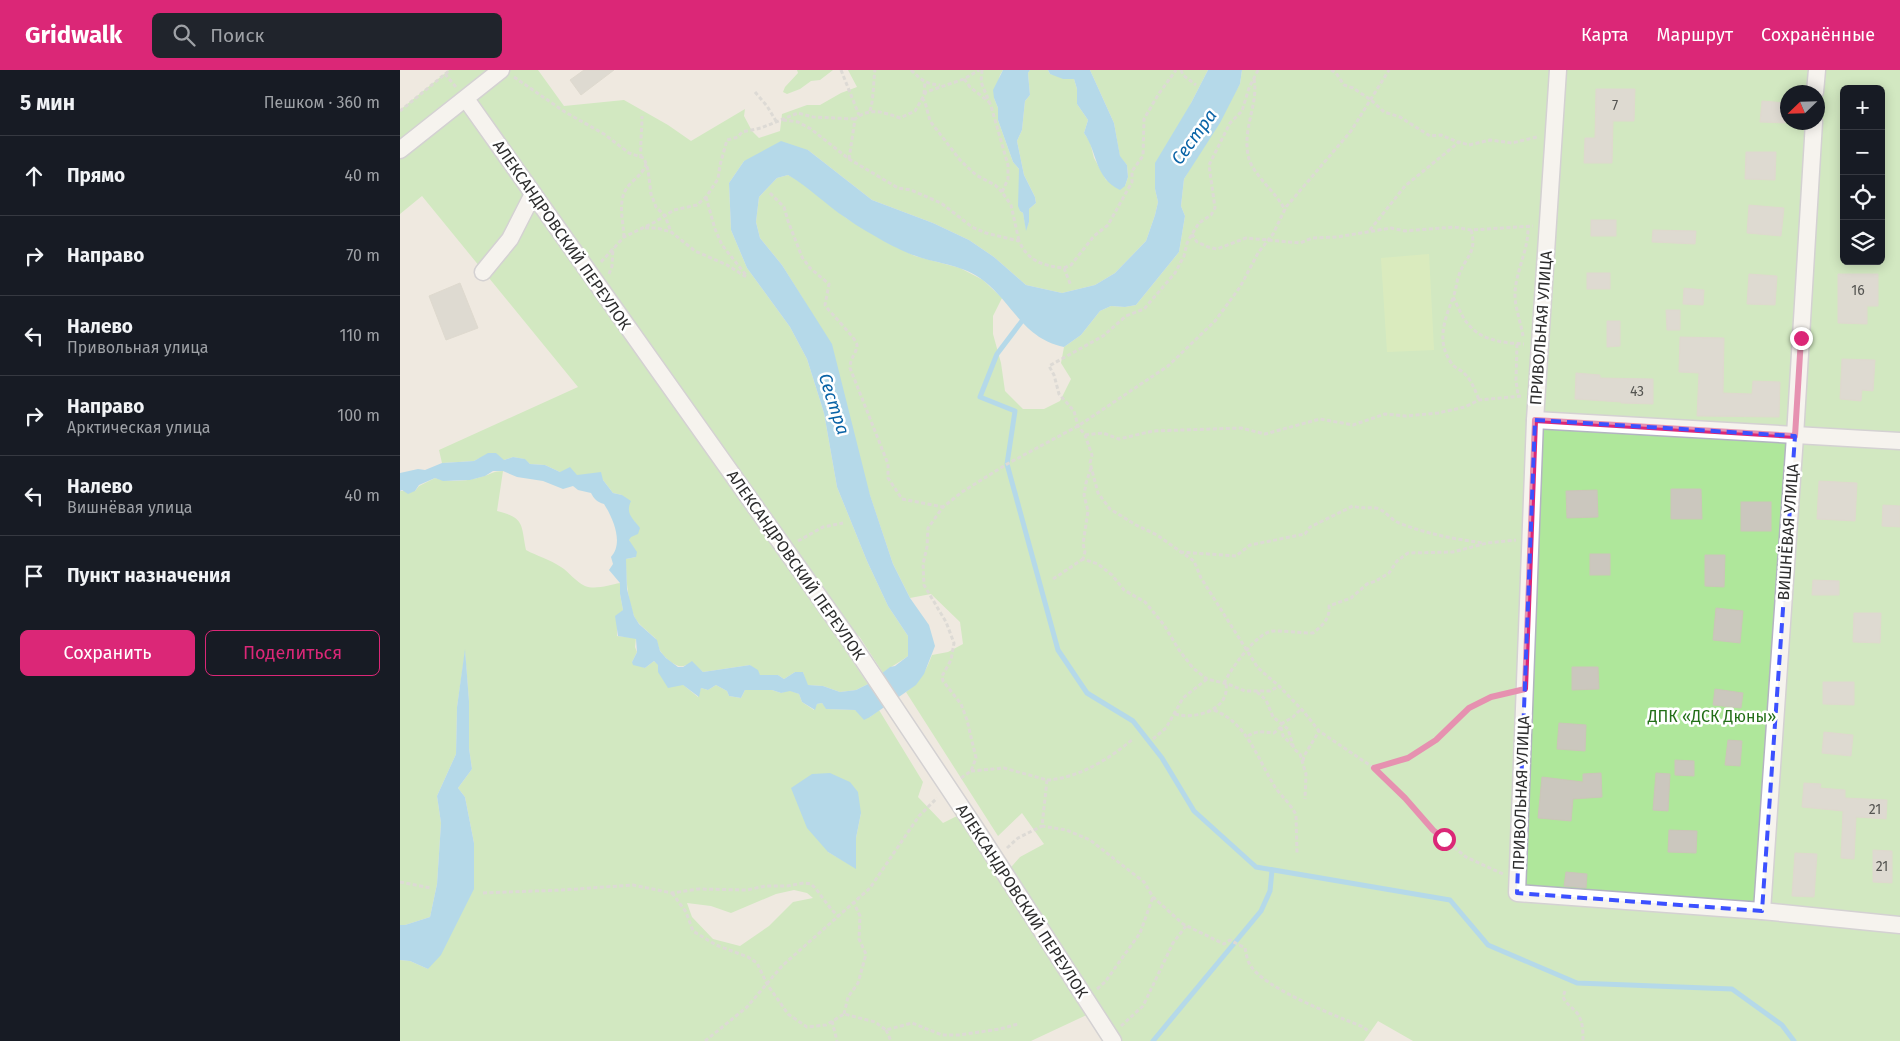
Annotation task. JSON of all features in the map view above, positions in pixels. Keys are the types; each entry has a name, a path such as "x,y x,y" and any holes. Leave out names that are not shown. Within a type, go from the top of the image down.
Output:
{"street":[{"name":"ПРИВОЛЬНАЯ УЛИЦА","path":"1558,70 1548,226 1532,345 1536,399 1517,893 1762,911 1900,925"},
{"path":"1816,85 1817,70"},
{"path":"400,150 466,99 506,73"},
{"name":"АЛЕКСАНДРОВСКИЙ ПЕРЕУЛОК","path":"466,99 852,644 996,860 1111,1038"},
{"name":"ВИШНЁВАЯ УЛИЦА","path":"1762,911 1795,436 1814,130"},
{"path":"484,272 510,239 533,194"},
{"path":"1535,420 1900,441"}],"path":[{"path":"400,110 450,70"},
{"path":"841,70 860,115"},
{"path":"870,110 874,98 875,70"},
{"path":"911,70 925,82 943,85"},
{"path":"923,96 934,88 964,79 980,70 981,82 990,104 1008,165 1008,179 1002,192"},
{"path":"923,96 930,121 960,160 976,175 995,185 1012,205 1023,249 1036,263 1064,268 1071,265 1094,236 1108,225 1132,182 1132,170 1143,156 1144,120 1158,95 1176,70"},
{"path":"1181,70 1183,75 1196,85"},
{"path":"1053,579 1083,559 1085,552 1083,544 1088,511 1084,495 1091,468 1092,455 1085,435 1078,426 1074,411 1059,394 1054,375 1049,366 1103,336 1126,316 1144,309 1175,273 1192,234 1199,224 1211,215 1215,208 1209,165 1230,123 1242,111 1258,70"},
{"path":"971,771 976,758 967,720 961,704 943,681 942,676 951,660 954,643 946,622 924,585 923,564 927,547 928,528 943,507 962,492 1006,464 1078,426 1168,366 1215,321 1240,287 1258,253 1269,241 1285,210 1351,131 1389,70"},
{"path":"1333,71 1344,85 1353,88 1371,100 1384,112 1400,117 1430,136 1441,134 1469,145 1490,140 1512,143 1536,137 1554,128"},
{"path":"506,73 565,112 604,134 629,152 644,158 651,194 656,207 665,216 671,232"},
{"path":"964,79 970,87 990,104"},
{"path":"1254,79 1256,90 1247,128 1249,160 1279,198 1285,210"},
{"path":"783,120 789,115 798,113 813,117 855,119 870,110 900,118 915,111 923,96 925,82"},
{"path":"755,92 767,106 776,121"},
{"path":"641,158 642,116"},
{"path":"849,159 855,119"},
{"path":"594,279 613,248 624,237 674,210 697,205 706,197 718,179 721,160 728,140 738,137 742,132 783,120 798,122 811,129 849,159 898,188 911,190 941,203 972,227 986,233 1020,241"},
{"path":"1369,230 1405,186 1459,142"},
{"path":"624,237 621,202 629,184 638,177 646,163"},
{"path":"770,193 784,207 802,257 810,268 829,284 825,305 832,316 857,342 857,348 850,360 850,368 888,464 888,478 902,499 943,507"},
{"path":"643,228 657,228 671,232 695,251 727,265 748,278 722,245 715,229 706,197"},
{"path":"1453,297 1469,326 1482,335 1495,342 1532,345 1515,295 1522,258 1528,240 1528,226"},
{"path":"1192,234 1197,242 1217,249 1246,238 1300,242 1312,238 1392,228 1405,231 1454,227 1471,230 1548,226"},
{"path":"1471,230 1474,241 1472,252 1464,261 1457,279 1444,323 1443,345 1453,365 1463,371 1472,382 1479,400"},
{"path":"594,279 607,278 612,266 613,248"},
{"path":"1064,268 1070,286"},
{"path":"1517,344 1516,380 1518,396"},
{"path":"1085,435 1103,433 1119,439 1153,431 1241,428 1265,434 1320,420 1353,425 1385,414 1406,416 1438,413 1465,407 1479,400 1518,396 1536,399"},
{"path":"1091,468 1098,493 1110,509 1157,535 1194,562 1201,578 1258,668 1279,686 1319,731 1374,768 1405,798 1433,830 1466,857 1504,875"},
{"path":"1179,552 1236,556 1250,545 1305,534 1310,528 1353,506 1360,509 1378,508 1397,522 1425,533 1487,543"},
{"path":"784,546 796,542 824,527 843,523"},
{"path":"1175,714 1181,716 1214,710 1222,704 1226,688 1225,683 1246,650 1260,638 1272,630 1314,633 1330,614 1329,606 1351,598 1367,584 1376,581 1389,572 1397,561 1408,553 1453,552 1504,540 1531,541"},
{"path":"1083,559 1098,564 1112,575 1124,590 1145,602 1164,625 1189,662 1207,679 1225,683 1245,691 1270,692 1279,686"},
{"path":"1152,739 1166,728 1183,698 1207,679"},
{"path":"1374,768 1408,758 1436,740 1469,708 1491,697 1525,689"},
{"path":"1257,692 1266,700 1273,716 1288,729 1293,746"},
{"path":"1248,736 1262,731 1274,733 1301,709"},
{"path":"1214,710 1222,713 1248,736 1267,774 1296,814 1297,853"},
{"path":"1282,725 1283,736 1300,754 1303,762 1306,774 1305,799"},
{"path":"1303,762 1304,756 1319,731"},
{"path":"705,1041 747,1007 782,966 870,888 919,816 948,787 971,771 1004,768 1047,780 1058,779 1092,767 1117,752 1133,739"},
{"path":"1042,826 1047,780"},
{"path":"996,860 1018,838 1042,826 1066,830 1090,840 1144,882 1153,897 1186,926 1224,944 1230,940 1245,948 1249,964 1259,976 1310,1005 1363,1027 1370,1032"},
{"path":"400,882 430,888"},
{"path":"483,893 633,885 672,893 698,889 747,890 766,886 811,884 839,917"},
{"path":"672,893 686,912 693,930 716,946 748,957 757,963 767,984 788,1014 807,1026 826,1025 844,1014 876,1022 886,1030 892,1041"},
{"path":"1085,999 1105,982 1140,933 1153,897"},
{"path":"844,1014 848,996 858,983 866,954 859,939 860,916 854,902"},
{"path":"1111,1038 1143,1006 1173,943 1186,926"},
{"path":"1565,991 1563,997 1565,1002 1577,1013 1582,1023 1583,1041"},
{"path":"832,1021 837,1041"},
{"path":"886,1030 912,1023 942,1035 959,1035 1000,1029 1018,1024"}],"highlighted area":[{"path":"1535,420 1795,436 1762,911 1517,893"}],"green space":[{"path":"449,70 538,70 564,106 624,100 668,125 691,141 745,109 744,116 752,131 759,138 780,131 782,114 807,105 820,105 841,93 857,87 848,70 1003,70 994,98 998,108 998,120 1013,162 1019,169 1019,206 1020,211 1023,213 1026,229 1029,222 1029,209 1036,203 1024,175 1017,141 1022,130 1025,101 1030,95 1028,73 1030,70 1048,70 1050,74 1074,79 1077,89 1077,104 1088,120 1084,133 1090,142 1094,158 1106,180 1125,186 1128,177 1127,165 1120,157 1114,123 1090,70 1208,70 1191,103 1155,189 1158,202 1146,241 1115,273 1095,285 1062,293 1026,285 994,257 969,240 933,223 872,200 808,150 744,161 729,183 731,230 747,268 790,327 807,359 824,413 837,487 867,561 888,606 908,636 908,656 883,673 859,636 851,635 466,110 846,639 843,647 868,684 856,690 840,692 823,686 807,685 803,672 795,672 784,679 778,675 760,675 750,665 703,672 696,666 679,666 669,661 663,655 655,638 634,616 627,588 626,559 636,557 629,540 635,522 630,518 622,495 613,493 603,480 560,472 545,465 530,464 524,459 513,457 504,460 480,458 474,461 442,463 439,450 578,387 422,196 400,214 400,110"},
{"path":"797,70 833,70 820,80 811,81 800,89 787,94 783,92 785,87 798,73"},
{"name":"ДПК «ДСК Дюны»","path":"1242,70 1900,70 1900,1041 1413,1041 1378,1021 1364,1041 1113,1041 1093,1012 1031,1041 400,1041 400,960 410,961 428,969 474,843 465,797 458,788 472,769 469,748 469,701 465,652 457,707 456,754 437,796 441,823 437,884 430,917 400,925 400,491 415,491 419,486 435,478 452,481 466,480 503,471 497,511 513,517 520,524 526,550 557,564 585,586 598,587 620,583 623,610 617,620 617,636 636,638 635,647 637,652 632,662 645,668 654,661 698,697 701,688 708,690 716,685 727,691 729,696 741,698 745,690 772,690 781,693 789,690 799,694 802,702 814,710 817,704 822,703 827,709 855,710 870,717 879,710 923,782 918,797 943,823 965,812 1005,874 1020,857 1044,844 1022,813 998,836 906,692 922,676 932,655 948,652 963,644 960,622 931,594 910,598 893,564 805,302 782,265 760,238 756,222 759,197 777,178 788,175 803,183 846,218 886,242 915,256 960,268 983,280 1002,298 993,316 993,334 1001,363 1005,391 1023,409 1044,409 1060,401 1071,379 1061,363 1064,347 1081,335 1100,311 1111,306 1125,307 1136,305 1179,252 1185,216 1181,206 1184,179 1240,84","holes":["861,813 856,838 856,868 828,852","794,890 807,893 813,898 793,902 769,926 740,946 713,939 692,917 687,903 711,906 731,913 776,894"]},
{"path":"1429,254 1434,350 1387,352 1381,258"}],"water":[{"path":"1003,70 1030,70 1028,73 1030,95 1025,101 1022,130 1017,141 1024,175 1036,203 1029,209 1029,222 1026,231 1023,213 1018,206 1019,169 1013,162 998,120 998,108 994,98 993,90"},
{"path":"1048,70 1090,70 1114,123 1120,156 1127,165 1128,177 1125,186 1120,190 1112,185 1101,172 1084,133 1088,120 1077,104 1077,89 1074,79 1063,79 1050,74"},
{"name":"Сестра","path":"1208,70 1242,70 1240,84 1220,123 1184,179 1181,206 1185,216 1179,252 1136,305 1125,307 1111,306 1100,311 1081,335 1064,347 1050,343 1038,336 1020,320 994,290 977,276 960,268 912,255 885,242 851,221 788,175 777,178 759,197 756,222 760,238 782,265 832,344 870,495 893,564 910,598 929,625 935,646 924,674 916,685 870,717 864,720 855,710 826,709 822,703 817,704 815,710 802,702 799,694 790,691 781,693 772,690 745,690 741,698 729,696 727,691 716,685 708,690 701,688 699,697 683,685 668,688 658,672 658,665 654,661 645,668 633,665 632,662 637,652 636,639 618,636 615,616 623,610 620,583 609,570 613,564 611,557 617,545 616,530 604,504 596,500 591,493 578,490 573,486 563,489 543,481 517,477 503,471 493,471 485,476 470,480 443,481 435,478 419,485 415,491 408,494 402,490 400,491 400,473 418,469 425,470 442,463 474,461 488,453 496,453 504,460 513,457 525,459 530,464 545,465 560,472 570,467 577,475 601,472 603,480 613,493 622,495 631,501 629,513 640,528 638,534 629,540 637,552 636,557 626,559 627,589 634,616 639,624 657,640 660,651 666,658 678,667 683,667 692,661 703,672 750,665 758,670 760,675 778,675 784,679 795,672 803,672 808,685 823,686 840,692 856,690 868,684 908,656 908,636 888,606 867,561 837,487 824,413 807,359 790,327 747,268 731,230 729,183 744,161 781,141 808,150 872,200 933,223 969,240 994,257 1026,285 1062,293 1095,285 1115,273 1146,241 1158,202 1155,189 1155,163 1191,103"},
{"path":"465,649 469,701 469,748 472,769 458,788 465,797 474,843 474,889 441,955 428,969 410,961 400,960 400,925 430,917 437,884 441,823 437,796 456,754 457,707"},
{"path":"830,773 850,782 858,792 861,813 856,838 856,869 828,852 807,828 791,788 812,774"}],"building":[{"path":"584,70 614,70 581,95 570,80"},
{"path":"1596,89 1635,89 1634,121 1613,121 1612,163 1584,163 1585,138 1595,138"},
{"path":"1762,101 1780,102 1780,123 1760,122"},
{"path":"1746,152 1776,152 1775,180 1745,179"},
{"path":"1749,205 1784,208 1781,236 1747,233"},
{"path":"1591,220 1616,220 1616,236 1591,236"},
{"path":"1653,230 1696,231 1695,244 1652,242"},
{"path":"1587,273 1610,273 1610,289 1587,289"},
{"path":"1749,274 1777,276 1775,305 1747,304"},
{"path":"1838,274 1878,274 1878,306 1867,306 1867,324 1838,323"},
{"path":"460,283 478,328 446,340 429,296"},
{"path":"1684,288 1704,290 1703,305 1683,304"},
{"path":"1666,310 1680,310 1680,330 1667,330"},
{"path":"1607,321 1620,321 1620,346 1607,347"},
{"path":"1680,337 1724,338 1723,393 1752,394 1753,381 1780,382 1779,417 1697,416 1699,373 1679,372"},
{"path":"1842,359 1875,360 1873,391 1862,390 1861,401 1840,399"},
{"path":"1576,373 1600,375 1600,378 1653,379 1653,404 1575,399"},
{"path":"1819,481 1857,483 1855,521 1817,519"},
{"path":"1671,489 1701,489 1702,519 1671,519"},
{"path":"1597,490 1598,517 1567,518 1566,491"},
{"path":"1741,502 1771,502 1771,531 1741,531"},
{"path":"1883,505 1900,506 1900,527 1882,526"},
{"path":"1590,554 1610,554 1610,575 1590,575"},
{"path":"1705,555 1725,555 1724,587 1705,586"},
{"path":"1813,580 1839,581 1839,595 1812,595"},
{"path":"1716,608 1743,611 1740,643 1713,640"},
{"path":"1854,613 1881,613 1880,643 1853,642"},
{"path":"1572,667 1598,667 1599,689 1572,690"},
{"path":"1823,682 1854,682 1854,705 1823,704"},
{"path":"1715,689 1743,693 1741,708 1713,705"},
{"path":"1559,723 1586,725 1585,751 1557,749"},
{"path":"1824,732 1853,735 1851,756 1822,753"},
{"path":"1728,740 1742,741 1740,766 1725,765"},
{"path":"1675,760 1694,761 1694,776 1675,775"},
{"path":"1601,773 1602,797 1573,799 1571,821 1538,818 1542,777 1583,782 1583,774"},
{"path":"1656,773 1670,774 1668,811 1653,810"},
{"path":"1804,783 1821,784 1820,788 1845,790 1845,798 1887,800 1886,819 1856,817 1854,859 1841,858 1843,811 1802,807"},
{"path":"1669,830 1697,831 1696,853 1668,852"},
{"path":"1873,850 1892,851 1892,883 1873,882"},
{"path":"1795,853 1817,854 1814,897 1792,896"},
{"path":"1566,872 1587,874 1586,888 1564,886"}],"waterway":[{"path":"1025,317 997,354 980,397 1015,411 1007,464 1058,650 1087,693 1133,721 1162,758 1194,811 1256,867 1450,900 1488,945 1577,983 1732,989 1782,1025 1794,1041"},
{"path":"1153,1041 1261,911 1270,891 1272,870"}],"route":[{"path":"1444,839 1433,830 1405,798 1374,768 1408,758 1436,740 1469,708 1491,697 1525,689 1535,420 1795,436 1801,338"}]}
